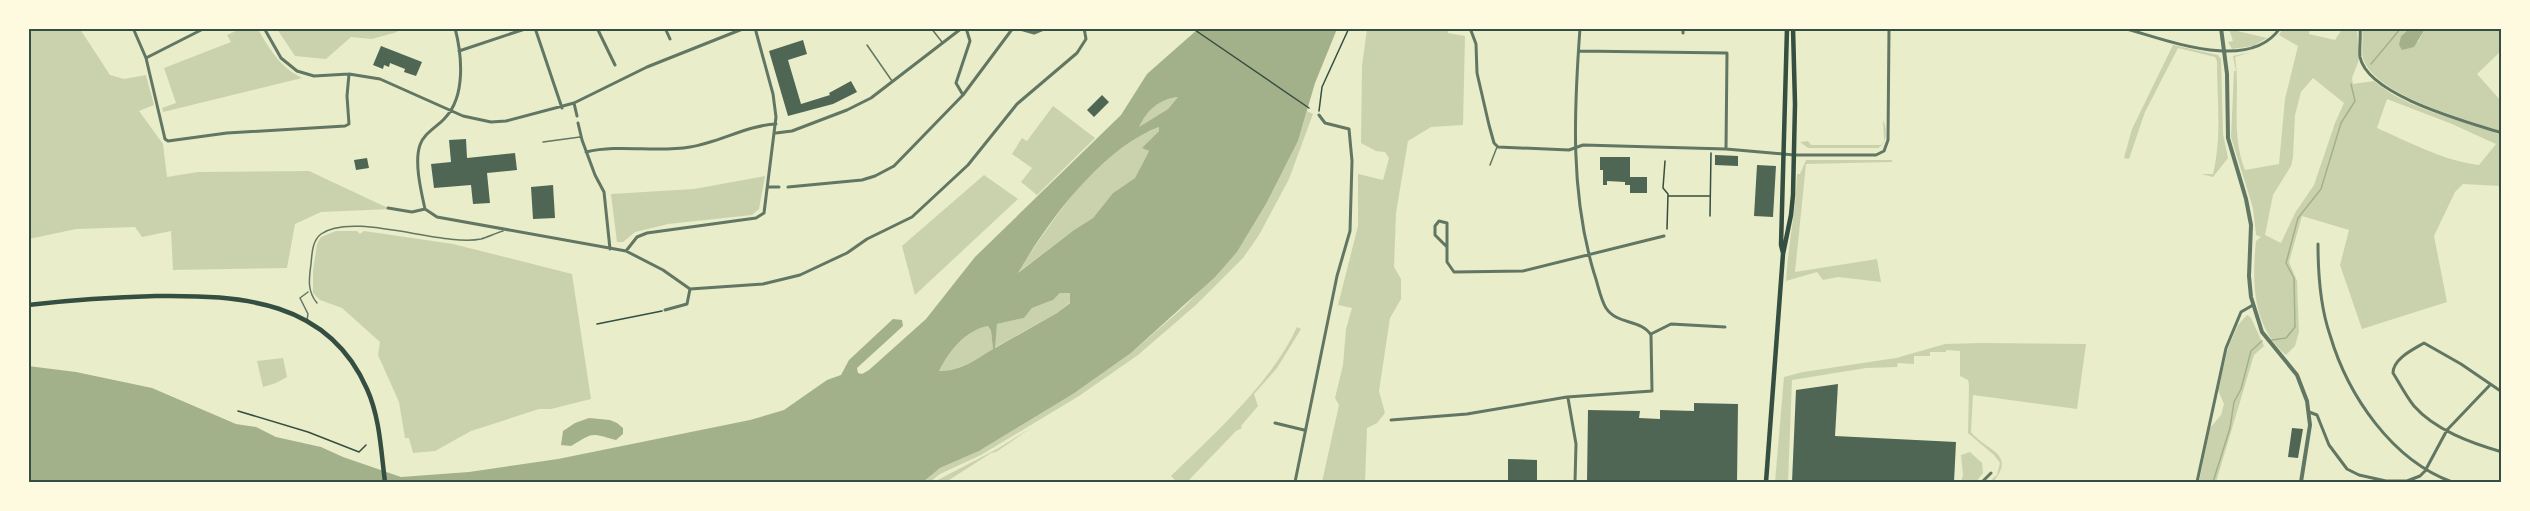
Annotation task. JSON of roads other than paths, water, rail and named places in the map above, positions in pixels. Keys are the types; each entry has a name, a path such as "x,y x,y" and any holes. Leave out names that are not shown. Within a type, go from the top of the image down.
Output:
{"main road":[{"path":"1783,254 1780,244 1787,28"},
{"path":"1766,483 1783,254 1791,215 1794,155 1793,28"},
{"path":"28,305 139,297 221,297 278,307 307,320 340,347 358,372 372,403 380,438 385,483"}],"street":[{"path":"133,28 146,58 166,141 267,130 345,126 350,124 347,96 349,74"},
{"path":"146,58 205,28"},
{"path":"424,209 418,151 424,137 451,110 458,90 459,51 455,28"},
{"path":"459,51 528,28"},
{"path":"535,28 562,108"},
{"path":"597,28 615,65"},
{"path":"665,28 670,39"},
{"path":"271,29 265,30 281,58 297,71 314,76 349,74 367,76 392,83 481,121 498,122 562,108 678,54 745,28"},
{"path":"626,252 637,237 647,233 760,216 765,207 776,124 773,94 755,28"},
{"path":"776,132 792,131 847,110 871,98 964,28 970,40 956,83 963,95"},
{"path":"788,187 862,180 885,172 904,157 963,95 1015,28 1034,33 1046,28"},
{"path":"388,208 412,212 424,209 437,217 626,252 663,270 690,289 763,284 810,271 912,217 968,165 1017,104 1077,53 1086,39 1084,28"},
{"path":"1470,28 1476,44 1477,73 1482,96 1494,143 1498,147 1558,150 1583,145 1726,149 1784,155 1876,155 1884,151 1888,140 1889,28"},
{"path":"1391,420 1467,414 1567,398 1651,392 1651,334 1645,327 1620,319 1608,310 1589,255 1577,199 1575,148 1580,28"},
{"path":"2123,28 2204,49 2224,51 2256,47 2271,38 2280,28"},
{"path":"2221,28 2228,138 2246,198 2251,225 2249,276 2253,305 2266,339 2292,367 2302,383 2309,412 2310,425 2301,483"},
{"path":"2360,28 2360,57 2381,84 2417,103 2502,133"},
{"path":"674,47 678,54"},
{"path":"1578,51 1727,53 1726,149"},
{"path":"619,73 622,80"},
{"path":"574,103 578,116"},
{"path":"1295,483 1337,276 1350,231 1352,161 1349,129 1325,123 1319,115"},
{"path":"579,123 586,152 606,199 610,249"},
{"path":"586,152 688,148 764,125 776,124"},
{"path":"768,187 779,187"},
{"path":"1446,246 1436,236 1435,225 1439,221 1447,223 1448,266 1456,272 1522,271 1664,236"},
{"path":"2318,244 2319,275 2329,334 2342,365 2364,406 2388,438 2425,471 2452,483"},
{"path":"665,310 687,304 690,289"},
{"path":"2197,483 2226,348 2241,312 2253,305"},
{"path":"1651,334 1671,324 1725,327"},
{"path":"2502,392 2489,386 2453,359 2424,343 2395,363 2393,374 2409,400 2430,420 2447,430 2502,452"},
{"path":"2309,412 2317,415 2329,446 2347,469 2359,475 2386,482 2407,481 2420,476 2425,471 2447,430 2489,386"},
{"path":"1567,398 1576,444 1575,483"},
{"path":"1275,423 1304,430"},
{"path":"1982,483 1991,473"}],"lane":[{"path":"931,28 943,43"},
{"path":"867,45 892,82"},
{"path":"543,142 581,137"},
{"path":"1490,165 1498,147"},
{"path":"317,303 310,292 310,273 315,242 319,236 336,228 359,226 480,239 504,230"},
{"path":"307,320 308,314 300,298 310,292"}],"waterway":[{"path":"2371,64 2401,28"},
{"path":"2272,340 2286,338 2295,327 2294,278 2286,263 2298,218 2321,189 2341,123 2355,101 2351,84"},
{"path":"2213,482 2230,428 2234,402 2241,389 2251,351 2262,341"}]}
